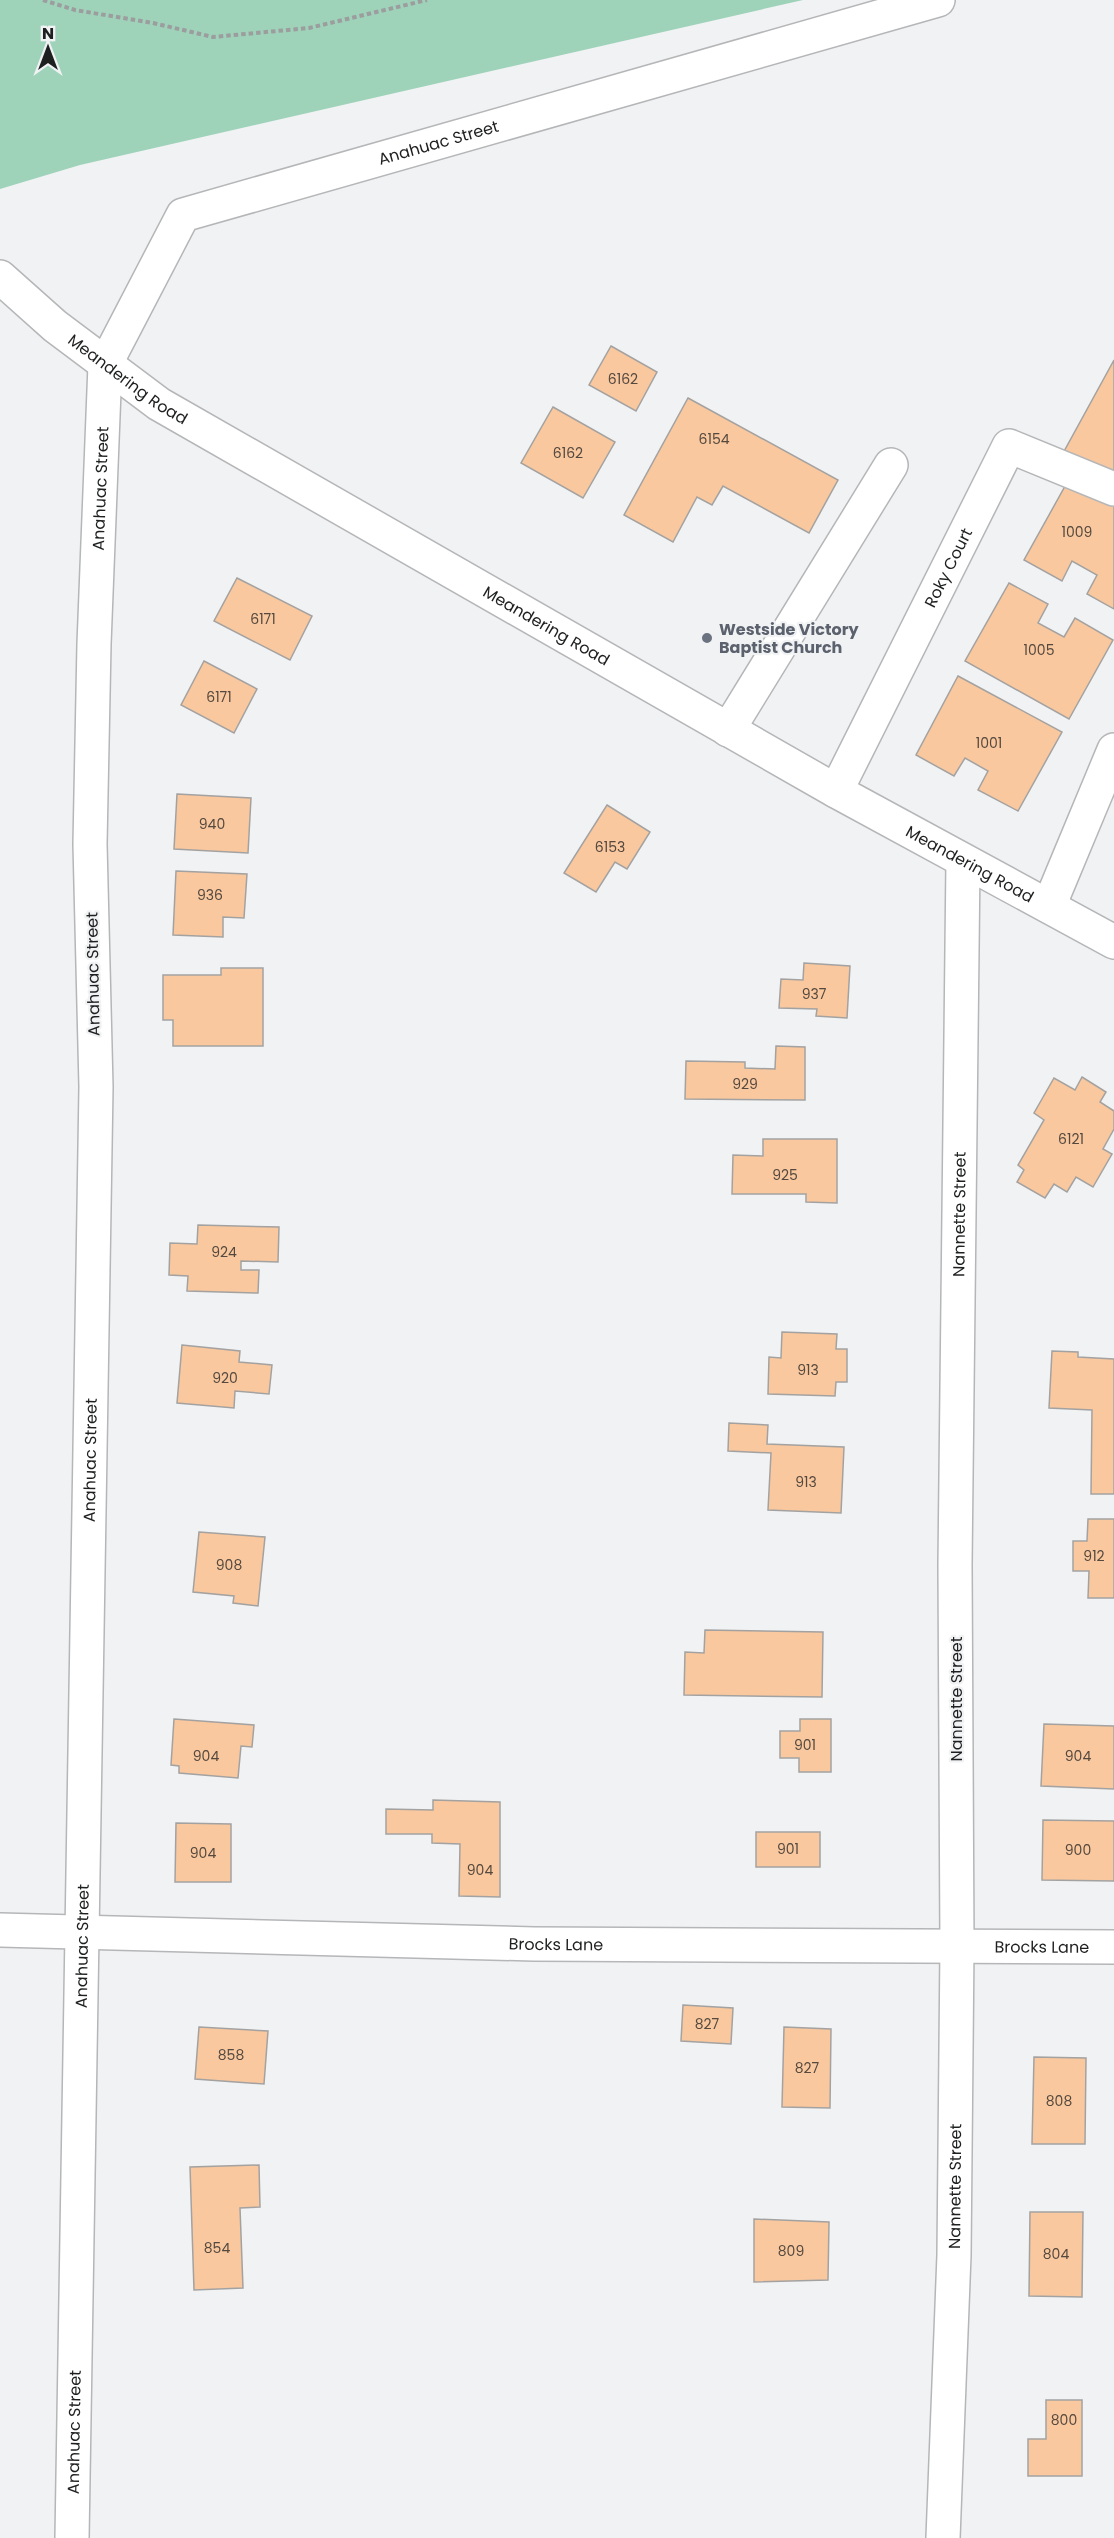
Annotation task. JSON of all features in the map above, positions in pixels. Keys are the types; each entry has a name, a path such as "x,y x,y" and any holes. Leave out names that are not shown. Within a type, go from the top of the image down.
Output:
{"street":[{"name":"Anahuac Street","path":"72,2538 96,1087 90,833 94,645 105,365 183,215 938,0"},
{"name":"Meandering Road","path":"0,277 55,326 159,404 836,791 1114,942"},
{"name":"Roky Court","path":"836,791 1009,446 1114,489"},
{"path":"728,730 891,465"},
{"path":"1049,906 1114,750"},
{"name":"Nannette Street","path":"943,2538 954,2255 957,1946 955,1565 963,861"},
{"name":"Brocks Lane","path":"0,1930 534,1944 1114,1947"}],"path":[{"path":"43,0 75,10 153,23 213,37 309,28 428,0"}],"green space":[{"path":"0,0 803,0 80,165 0,189"}],"building":[{"path":"611,346 657,372 636,411 589,385"},
{"path":"1114,360 1114,484 1062,455"},
{"path":"688,398 838,480 809,533 723,486 712,505 697,497 673,542 624,515"},
{"path":"553,407 615,442 583,498 521,463"},
{"path":"1069,479 1114,504 1114,609 1087,594 1097,575 1072,561 1062,581 1024,560"},
{"path":"237,578 312,616 290,660 214,621"},
{"path":"1009,583 1048,604 1038,623 1064,637 1075,618 1113,640 1069,719 965,661"},
{"path":"204,661 257,689 234,733 181,705"},
{"path":"958,676 1062,732 1018,811 978,790 988,771 965,758 954,776 916,755"},
{"path":"177,794 251,798 248,853 174,849"},
{"path":"607,805 650,832 627,869 615,862 596,892 564,873"},
{"path":"176,871 247,874 244,918 223,917 223,937 173,935"},
{"path":"804,963 850,966 847,1018 816,1016 817,1009 779,1008 781,979 803,980"},
{"path":"221,968 263,968 263,1046 173,1046 173,1020 163,1020 163,975 221,975"},
{"path":"776,1046 805,1047 805,1100 685,1099 686,1061 745,1062 745,1068 775,1069"},
{"path":"1082,1077 1106,1092 1100,1102 1114,1111 1114,1129 1103,1149 1112,1154 1093,1187 1076,1177 1067,1192 1054,1184 1045,1198 1017,1182 1024,1170 1018,1165 1044,1120 1034,1113 1054,1078 1075,1090"},
{"path":"763,1139 837,1139 837,1203 806,1202 806,1194 732,1194 733,1155 763,1156"},
{"path":"198,1225 279,1227 278,1262 241,1261 241,1270 259,1270 258,1293 187,1291 188,1276 169,1275 170,1243 197,1244"},
{"path":"782,1332 837,1334 836,1349 847,1349 847,1382 836,1382 835,1396 768,1394 769,1357 781,1358"},
{"path":"182,1345 240,1351 239,1362 272,1365 269,1394 235,1391 234,1408 177,1403"},
{"path":"1052,1351 1078,1352 1078,1357 1114,1359 1114,1494 1091,1494 1092,1410 1049,1408"},
{"path":"729,1423 768,1425 767,1444 844,1447 841,1513 768,1510 771,1453 728,1451"},
{"path":"1088,1519 1114,1519 1114,1598 1088,1598 1089,1571 1073,1571 1073,1541 1087,1541"},
{"path":"199,1532 265,1537 258,1606 233,1603 234,1596 193,1592"},
{"path":"705,1630 823,1632 822,1697 684,1695 685,1652 704,1653"},
{"path":"174,1719 254,1725 252,1747 241,1746 238,1778 179,1773 179,1766 171,1765"},
{"path":"800,1719 831,1719 831,1772 799,1772 799,1758 780,1758 780,1731 800,1731"},
{"path":"1044,1724 1114,1726 1114,1789 1041,1786"},
{"path":"433,1800 500,1802 500,1897 459,1896 460,1844 432,1843 432,1834 386,1834 386,1809 433,1810"},
{"path":"1043,1820 1114,1821 1114,1881 1042,1880"},
{"path":"176,1823 231,1824 231,1882 175,1882"},
{"path":"756,1832 820,1832 820,1867 756,1867"},
{"path":"683,2005 733,2008 731,2044 681,2041"},
{"path":"199,2027 268,2031 264,2084 195,2079"},
{"path":"784,2027 831,2029 830,2108 782,2107"},
{"path":"1034,2057 1086,2058 1085,2144 1032,2144"},
{"path":"259,2165 260,2207 240,2208 243,2288 194,2290 190,2167"},
{"path":"1030,2212 1083,2212 1082,2297 1029,2296"},
{"path":"754,2219 829,2222 828,2280 754,2282"},
{"path":"1046,2400 1082,2400 1082,2476 1028,2476 1028,2439 1046,2439"}],"place":[{"name":"Westside Victory Baptist Church","path":"707,638"}]}
